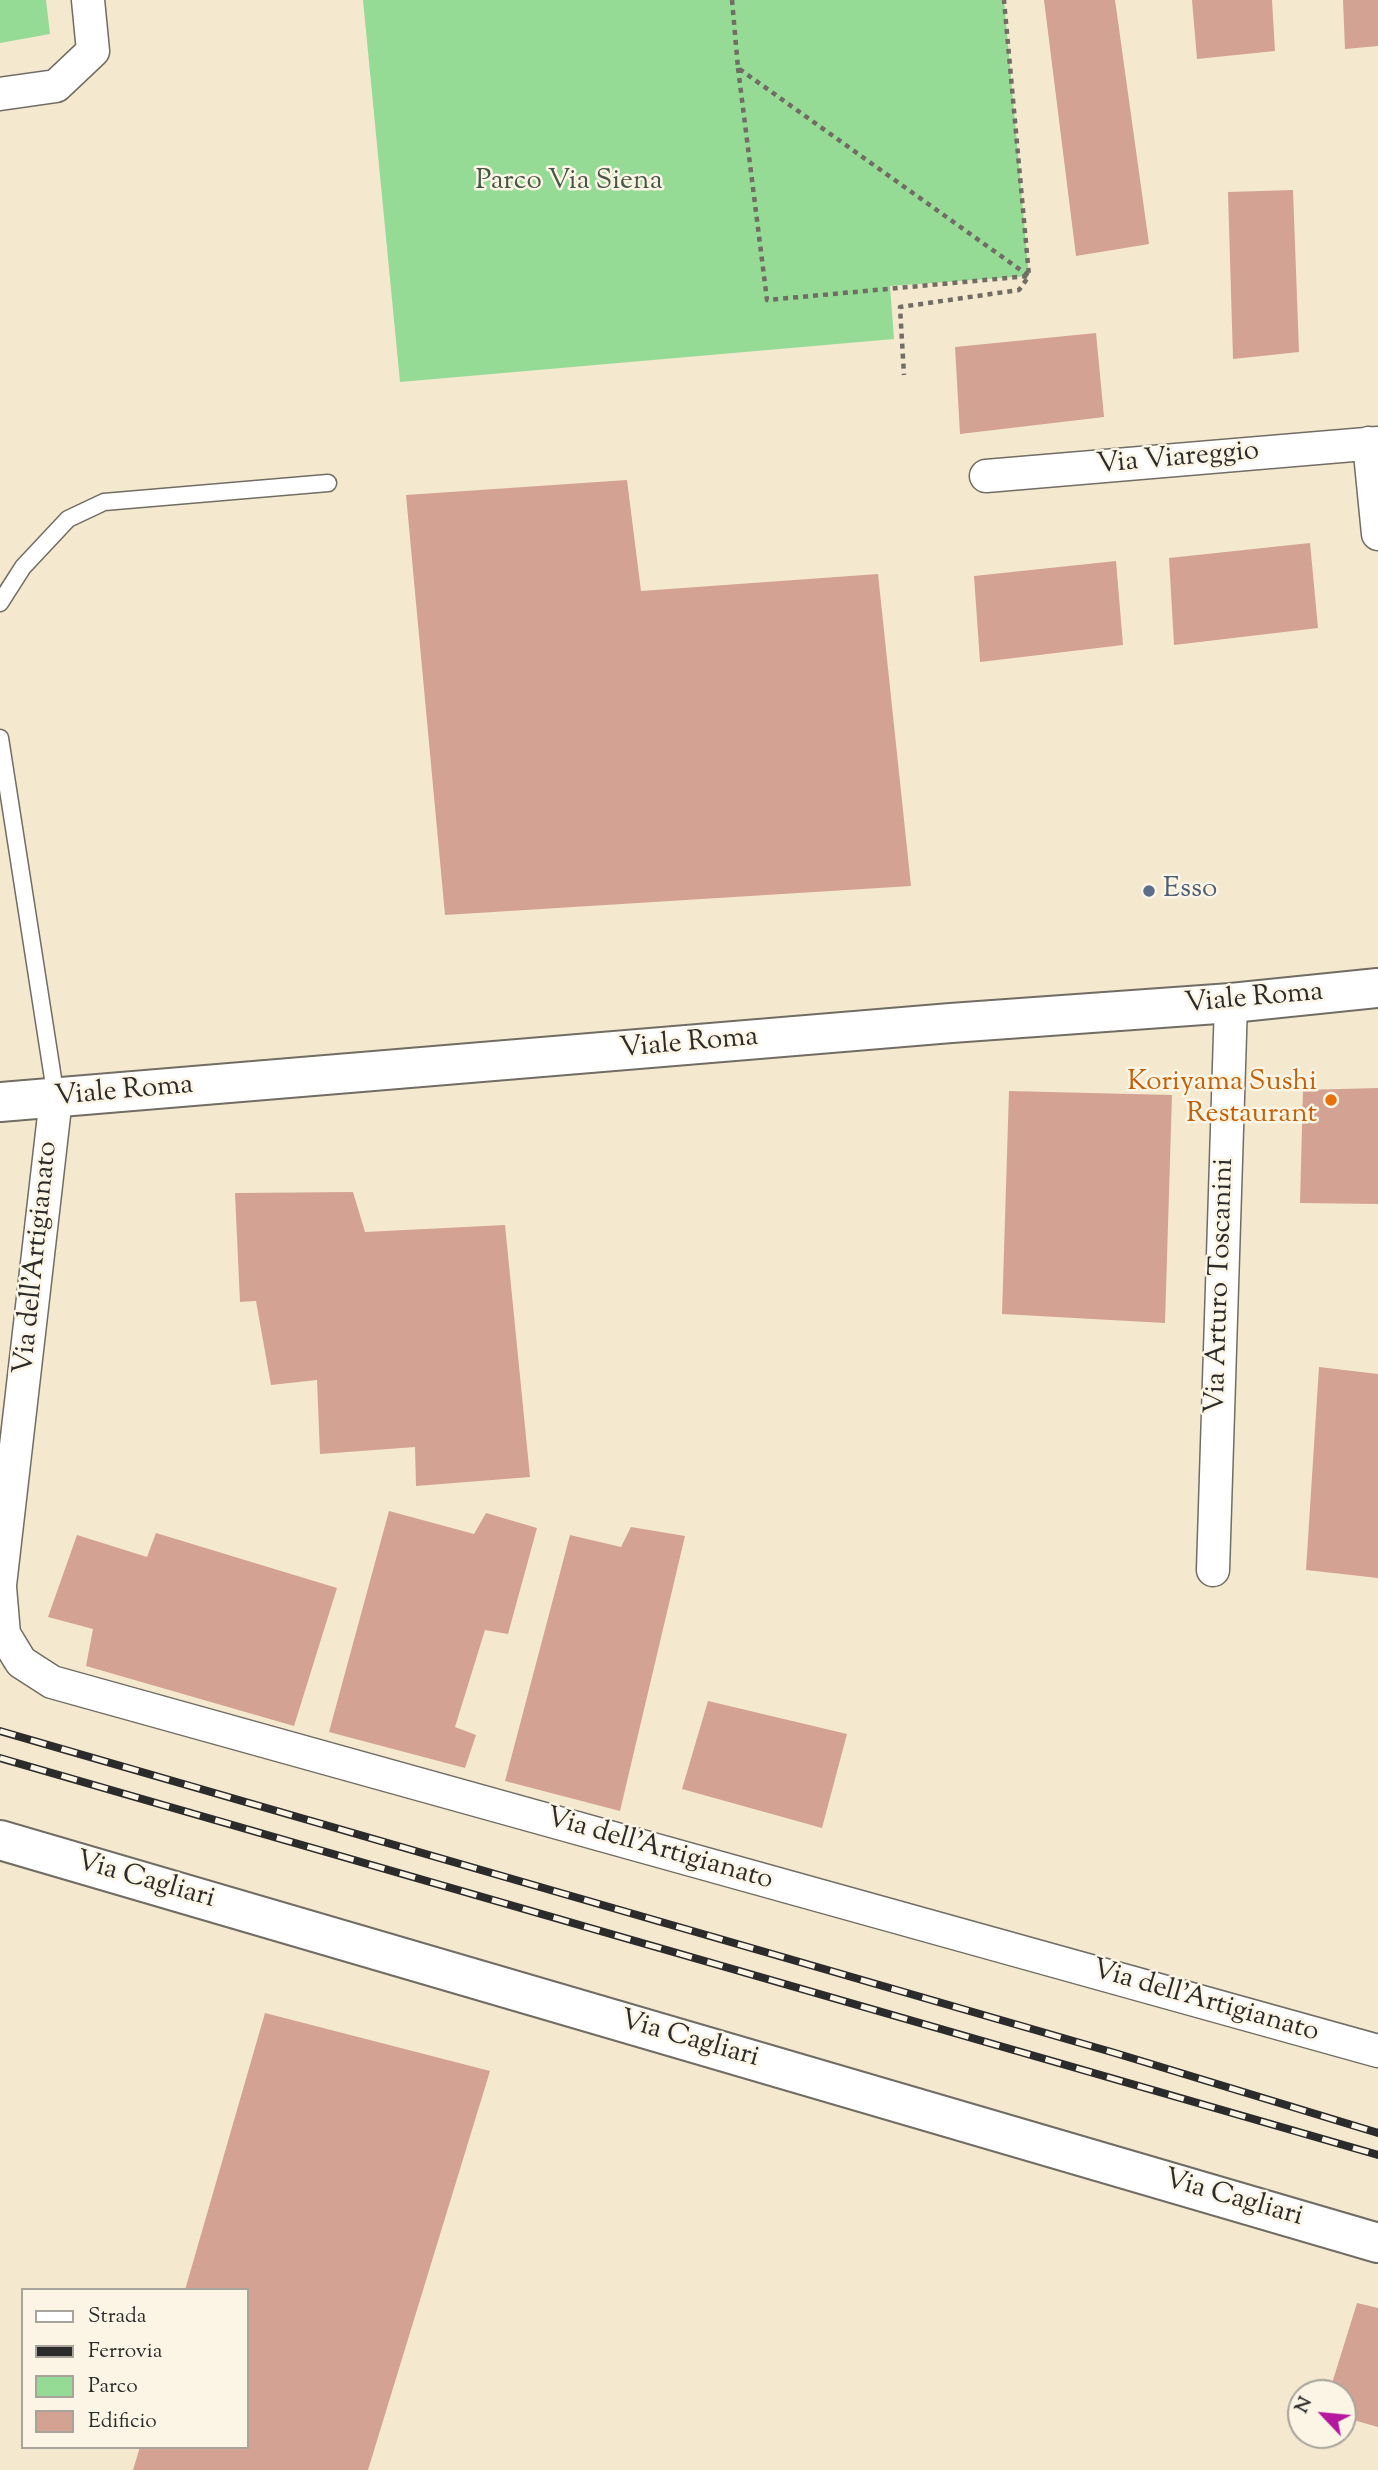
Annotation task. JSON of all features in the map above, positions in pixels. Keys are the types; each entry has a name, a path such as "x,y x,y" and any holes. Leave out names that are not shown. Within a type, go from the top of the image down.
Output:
{"street":[{"path":"0,94 56,86 93,51 88,0"},
{"name":"Via Viareggio","path":"986,476 1374,443 1378,534"},
{"name":"Viale Roma","path":"0,1102 951,1023 1231,1003 1378,988"},
{"name":"Via Arturo Toscanini","path":"1213,1570 1231,1003"},
{"name":"Via dell'Artigianato","path":"56,1098 0,1586 4,1633 21,1661 52,1682 1378,2052"},
{"name":"Via Cagliari","path":"0,1840 1378,2243"}],"lane":[{"path":"0,603 23,567 68,519 104,502 328,483"},
{"path":"0,738 56,1098"}],"path":[{"path":"732,0 767,300 1029,276"},
{"path":"904,375 900,307 1019,290 1029,276 1004,0"},
{"path":"738,68 1029,276"}],"green space":[{"path":"0,0 46,0 50,34 0,43"},
{"name":"Parco Via Siena","path":"363,0 1004,0 1029,276 890,286 894,339 400,382"}],"building":[{"path":"1044,0 1115,0 1149,244 1076,256"},
{"path":"1192,0 1272,0 1275,51 1197,59"},
{"path":"1343,0 1378,0 1378,46 1345,49"},
{"path":"1293,190 1299,352 1233,359 1228,192"},
{"path":"1096,333 1104,417 960,434 955,347"},
{"path":"627,480 641,591 878,574 911,886 445,915 406,495"},
{"path":"1310,543 1318,628 1174,645 1169,558"},
{"path":"1116,561 1123,645 980,662 974,576"},
{"path":"1378,1088 1378,1204 1300,1203 1303,1090"},
{"path":"1009,1091 1172,1095 1165,1323 1002,1314"},
{"path":"353,1192 365,1232 505,1225 530,1477 416,1486 415,1447 320,1454 317,1380 271,1385 256,1301 240,1302 235,1193"},
{"path":"1319,1367 1378,1374 1378,1578 1306,1570"},
{"path":"389,1511 474,1534 486,1513 537,1528 508,1634 485,1630 455,1727 476,1735 465,1768 329,1732"},
{"path":"631,1527 685,1536 620,1811 505,1781 570,1535 621,1547"},
{"path":"156,1533 337,1588 294,1726 86,1666 93,1629 48,1617 77,1535 147,1557"},
{"path":"708,1701 847,1734 822,1828 682,1789"},
{"path":"265,2013 490,2071 368,2470 133,2470 139,2449 248,2449 248,2288 186,2288"},
{"path":"1357,2303 1378,2308 1378,2427 1357,2421 1357,2379 1333,2379"}],"railway":[{"path":"0,1731 1115,2053 1378,2133"},
{"path":"0,1758 1378,2155"}],"place":[{"name":"Esso","path":"1149,891"},
{"name":"Koriyama Sushi Restaurant","path":"1331,1100"}]}
